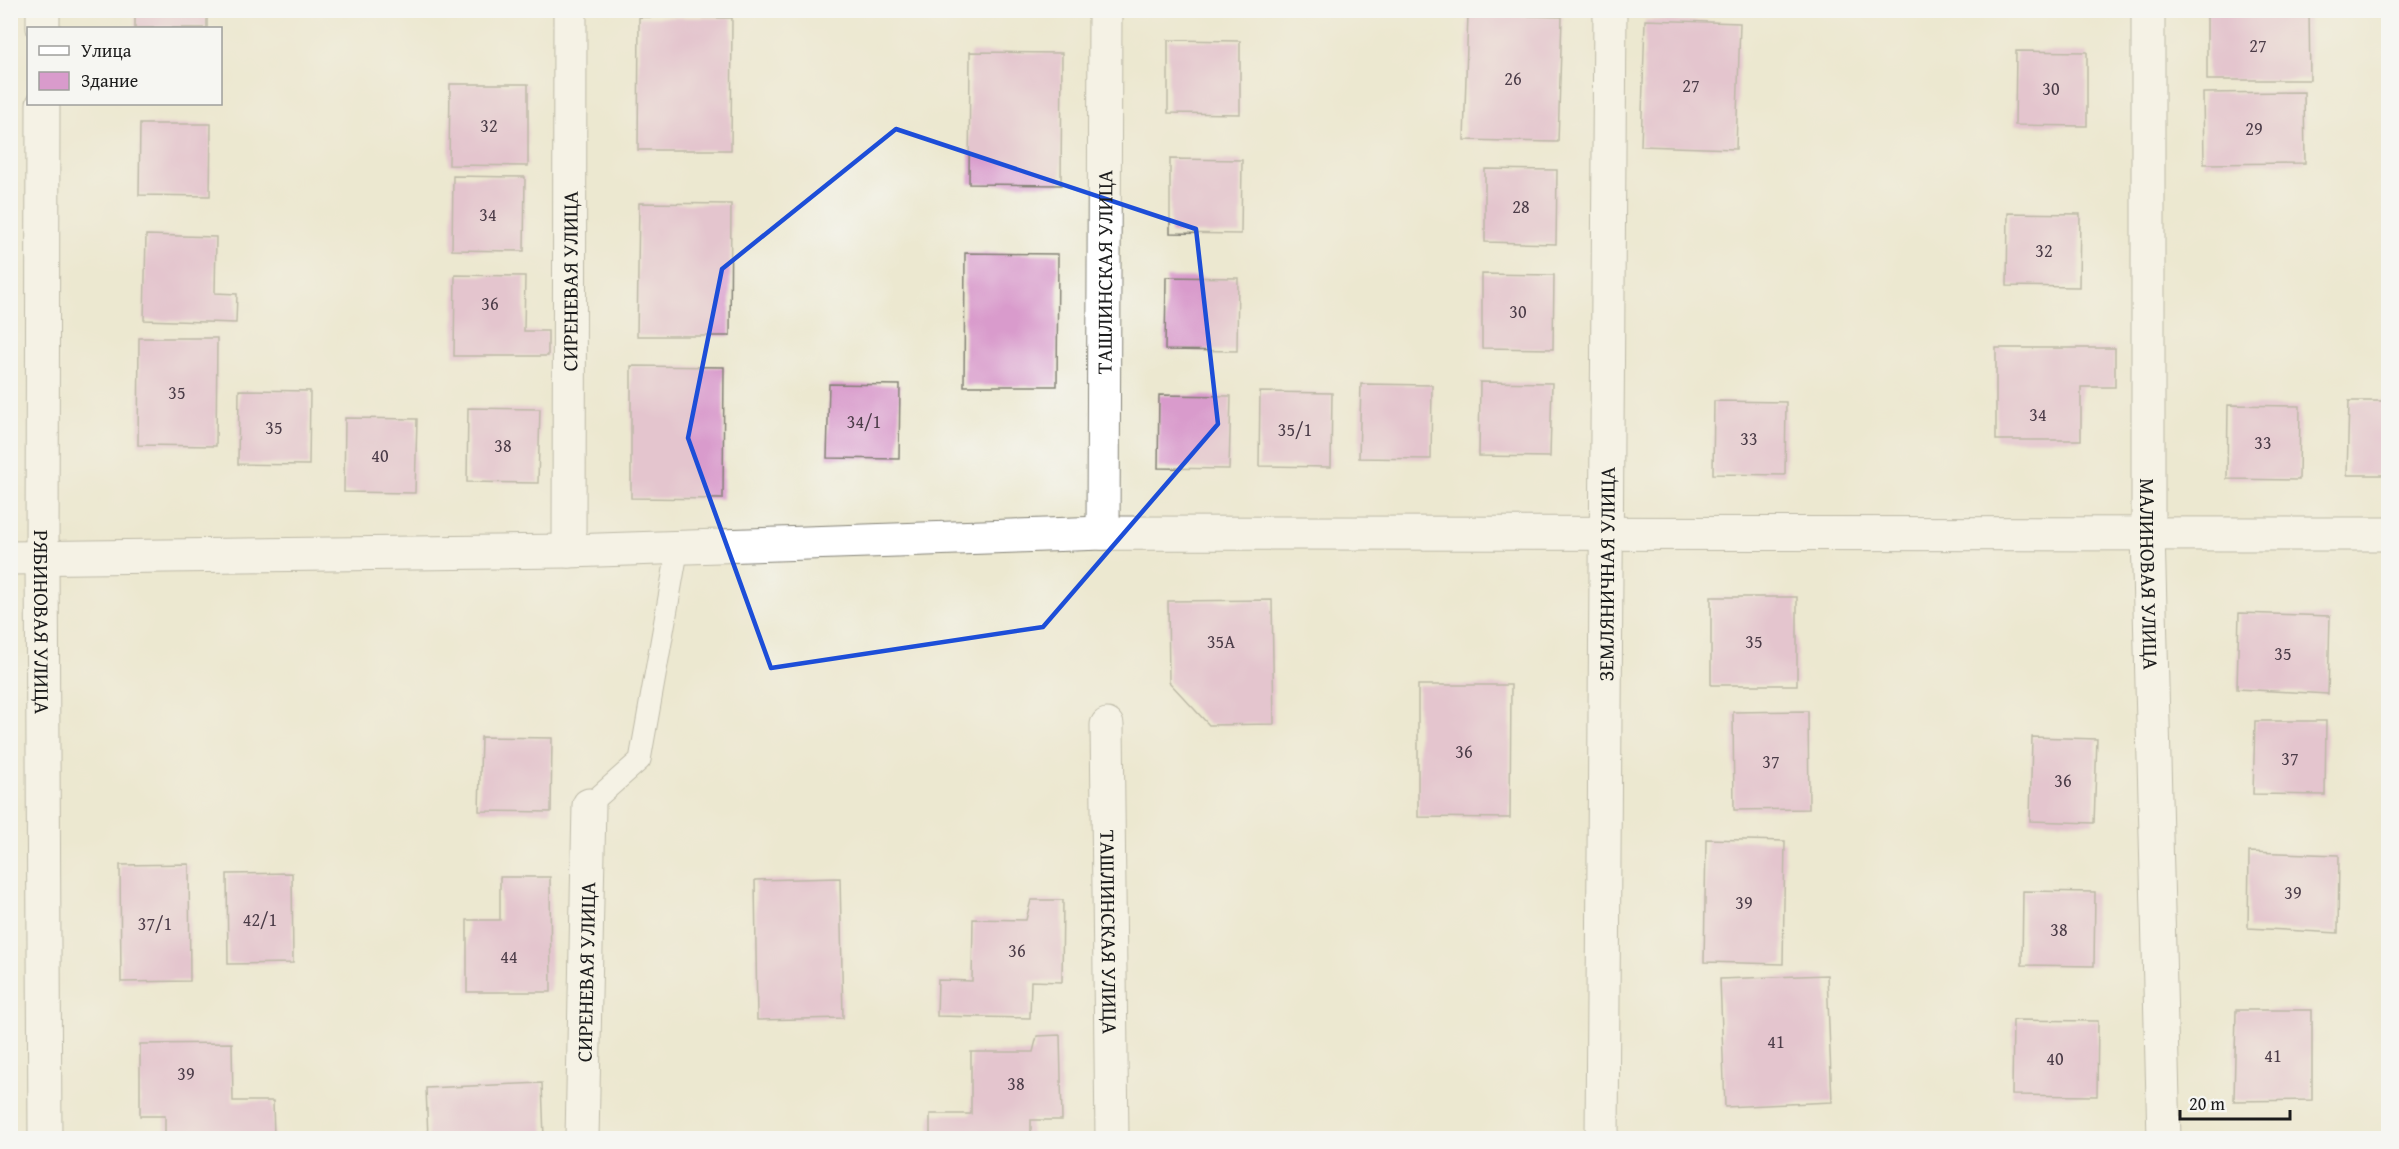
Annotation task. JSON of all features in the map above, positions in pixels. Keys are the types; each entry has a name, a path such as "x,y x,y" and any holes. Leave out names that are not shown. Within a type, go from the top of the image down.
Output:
{"street":[{"path":"43,10 43,27"},
{"name":"СИРЕНЕВАЯ УЛИЦА","path":"569,551 570,10"},
{"name":"ТАШЛИНСКАЯ УЛИЦА","path":"1103,533 1104,10"},
{"name":"ЗЕМЛЯНИЧНАЯ УЛИЦА","path":"1602,1138 1610,10"},
{"name":"МАЛИНОВАЯ УЛИЦА","path":"2148,10 2148,533 2164,1138"},
{"name":"РЯБИНОВАЯ УЛИЦА","path":"43,105 26,558 45,1138"},
{"path":"26,558 569,551 1103,533 2388,534"},
{"name":"ТАШЛИНСКАЯ УЛИЦА","path":"1107,724 1112,1138"},
{"name":"СИРЕНЕВАЯ УЛИЦА","path":"582,1138 589,805"}],"lane":[{"path":"589,805 640,760 678,547"}],"highlighted area":[{"path":"896,129 1196,229 1218,424 1043,627 771,668 688,438 722,269"}],"building":[{"path":"135,10 207,10 207,27 135,27"},
{"path":"2207,10 2309,10 2310,80 2207,80"},
{"path":"1468,14 1562,17 1558,142 1464,140"},
{"path":"639,17 732,18 731,150 638,150"},
{"path":"1645,20 1740,23 1736,149 1641,146"},
{"path":"1168,40 1240,41 1240,114 1168,113"},
{"path":"2016,51 2087,52 2087,126 2015,125"},
{"path":"970,52 1062,53 1061,185 969,184"},
{"path":"450,84 528,84 528,166 449,165"},
{"path":"2304,92 2305,163 2204,164 2203,93"},
{"path":"140,124 211,124 210,196 139,195"},
{"path":"1170,159 1242,160 1241,234 1170,233"},
{"path":"1485,169 1557,170 1556,244 1485,242"},
{"path":"453,176 525,177 524,251 452,250"},
{"path":"639,203 731,204 730,336 637,336"},
{"path":"2008,213 2080,214 2079,287 2007,286"},
{"path":"146,235 216,237 215,293 237,294 236,323 144,320"},
{"path":"965,253 1058,254 1057,386 964,386"},
{"path":"1482,274 1554,275 1553,349 1482,348"},
{"path":"455,275 525,276 524,331 548,331 548,356 454,356"},
{"path":"1166,277 1238,278 1237,351 1165,350"},
{"path":"139,338 217,338 216,446 138,445"},
{"path":"1996,348 2115,348 2115,387 2081,387 2081,440 1996,440"},
{"path":"631,366 724,367 723,499 631,498"},
{"path":"1480,382 1552,383 1550,457 1479,456"},
{"path":"829,384 900,385 899,459 827,458"},
{"path":"1361,384 1432,385 1431,459 1359,458"},
{"path":"239,390 310,391 309,465 238,464"},
{"path":"1260,392 1332,393 1331,467 1259,466"},
{"path":"1159,395 1231,396 1229,469 1158,468"},
{"path":"1714,401 1786,402 1785,475 1713,474"},
{"path":"2349,401 2388,401 2388,475 2347,475"},
{"path":"2228,405 2300,406 2299,480 2227,479"},
{"path":"468,408 540,409 538,483 467,482"},
{"path":"345,418 417,419 415,493 344,492"},
{"path":"1711,597 1797,597 1797,685 1711,685"},
{"path":"1272,600 1274,724 1209,725 1169,682 1168,601"},
{"path":"2239,613 2330,616 2328,694 2237,689"},
{"path":"1418,685 1511,685 1510,818 1418,817"},
{"path":"1808,711 1809,809 1734,810 1733,712"},
{"path":"2255,721 2326,721 2325,795 2253,794"},
{"path":"481,737 552,738 551,812 479,811"},
{"path":"2032,737 2097,739 2094,823 2030,821"},
{"path":"1706,839 1785,841 1783,964 1704,962"},
{"path":"2249,852 2339,855 2338,933 2248,928"},
{"path":"189,864 190,981 121,982 120,865"},
{"path":"292,873 293,963 228,964 227,874"},
{"path":"500,877 550,877 551,992 467,992 467,920 500,920"},
{"path":"840,878 843,1018 757,1020 755,880"},
{"path":"2023,891 2095,892 2094,966 2022,965"},
{"path":"1031,900 1063,900 1062,982 1031,981 1030,1018 937,1016 938,980 972,981 973,919 1026,920"},
{"path":"1827,975 1832,1102 1725,1107 1720,979"},
{"path":"2236,1010 2312,1010 2312,1100 2234,1101"},
{"path":"2013,1020 2098,1021 2097,1096 2012,1095"},
{"path":"1060,1035 1062,1120 1031,1120 1031,1138 930,1138 930,1114 971,1114 971,1052 1033,1052 1037,1036"},
{"path":"232,1043 233,1101 273,1101 274,1138 165,1138 165,1116 140,1116 140,1044"},
{"path":"542,1083 544,1138 428,1138 426,1088"}]}
